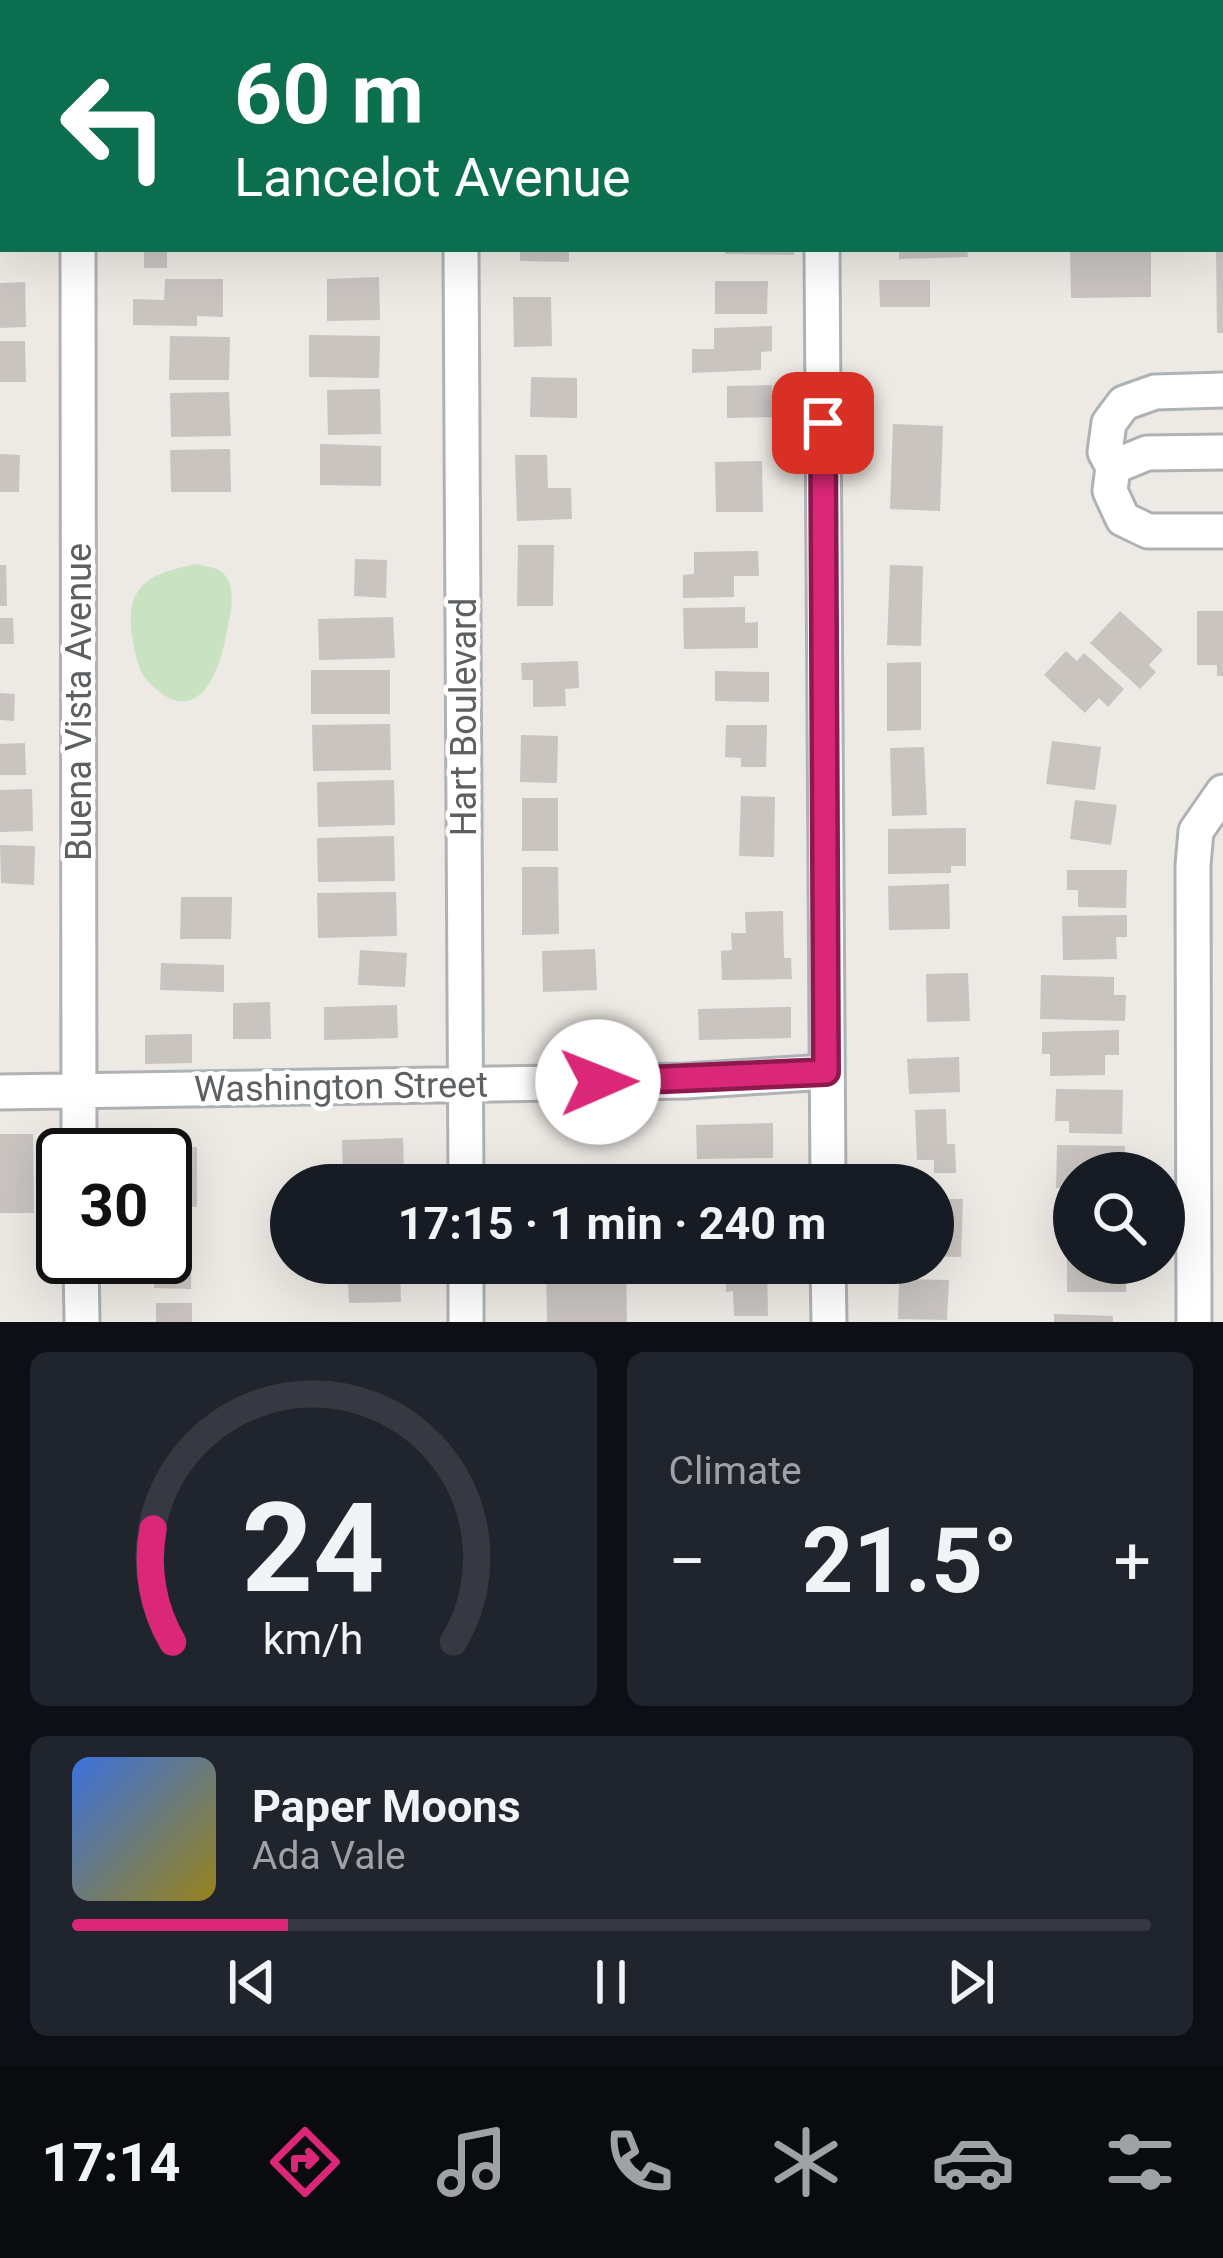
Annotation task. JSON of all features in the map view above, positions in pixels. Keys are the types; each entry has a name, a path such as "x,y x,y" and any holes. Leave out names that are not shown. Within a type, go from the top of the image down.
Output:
{"street":[{"name":"Buena Vista Avenue","path":"78,252 79,1128"},
{"name":"Hart Boulevard","path":"461,252 466,1164"},
{"path":"822,252 827,1164"},
{"path":"1223,390 1155,392 1124,403 1108,423 1105,452 1112,467 1110,491 1123,519 1148,531 1223,531"},
{"path":"1112,467 1148,453 1223,452"},
{"path":"1194,1322 1193,865 1196,831 1223,792"},
{"name":"Washington Street","path":"0,1092 686,1081 826,1072"},
{"path":"81,1284 82,1322"},
{"path":"466,1284 466,1322"},
{"path":"829,1284 829,1322"}],"green space":[{"path":"196,564 222,572 230,587 231,608 222,653 209,684 189,701 177,701 162,694 140,670 131,617 145,583"}],"building":[{"path":"144,252 167,252 167,268 144,268"},
{"path":"520,252 569,252 569,262 520,261"},
{"path":"725,252 794,252 794,255"},
{"path":"899,252 967,252 968,257 899,259"},
{"path":"1070,252 1151,252 1151,297 1071,298"},
{"path":"1216,252 1223,252 1223,333 1217,333"},
{"path":"379,277 380,320 327,321 327,279"},
{"path":"165,279 223,279 223,317 197,316 197,326 133,325 133,299 164,300"},
{"path":"879,280 930,280 930,307 880,307"},
{"path":"715,281 768,281 767,314 715,314"},
{"path":"25,282 26,327 0,328 0,283"},
{"path":"513,297 551,297 552,346 514,347"},
{"path":"772,326 772,351 761,352 761,370 692,373 692,349 714,349 714,328"},
{"path":"309,335 380,336 379,378 309,377"},
{"path":"170,336 230,337 229,380 169,380"},
{"path":"0,341 25,341 26,382 0,382"},
{"path":"531,377 577,378 577,418 530,417"},
{"path":"772,385 773,417 727,418 727,386"},
{"path":"380,389 381,434 328,435 327,390"},
{"path":"229,392 231,436 171,437 170,393"},
{"path":"893,424 943,426 940,511 890,509"},
{"path":"320,444 381,446 381,486 320,485"},
{"path":"230,449 231,492 171,492 170,450"},
{"path":"0,454 20,455 19,492 0,492"},
{"path":"515,455 547,455 548,488 571,488 572,519 517,521"},
{"path":"762,461 763,512 716,512 715,462"},
{"path":"518,545 554,545 553,606 517,606"},
{"path":"758,551 759,576 734,576 734,597 683,598 683,575 694,574 694,552"},
{"path":"355,559 387,560 386,598 354,596"},
{"path":"0,565 6,565 7,606 0,606"},
{"path":"890,565 923,566 921,646 887,645"},
{"path":"745,607 745,623 758,622 758,648 684,649 683,608"},
{"path":"1120,611 1163,650 1149,665 1156,672 1140,689 1090,643"},
{"path":"1197,611 1223,611 1223,676 1217,676 1217,665 1197,665"},
{"path":"393,617 395,658 319,660 318,619"},
{"path":"0,618 13,618 14,644 0,644"},
{"path":"1066,651 1077,661 1084,653 1124,689 1108,707 1099,698 1085,713 1044,675"},
{"path":"578,661 579,688 565,689 566,706 533,707 533,680 522,680 521,663"},
{"path":"921,662 921,730 887,731 887,663"},
{"path":"311,670 390,670 390,714 311,714"},
{"path":"715,671 769,672 769,702 715,701"},
{"path":"0,693 15,694 14,721 0,720"},
{"path":"390,724 391,770 313,771 312,725"},
{"path":"726,725 767,725 766,767 741,767 741,758 725,757"},
{"path":"521,735 558,736 557,783 520,782"},
{"path":"1052,741 1101,747 1095,790 1046,784"},
{"path":"25,743 26,775 0,775 0,744"},
{"path":"924,747 927,815 892,816 890,748"},
{"path":"394,780 395,825 318,827 317,782"},
{"path":"32,789 33,831 0,832 0,790"},
{"path":"741,796 775,797 774,857 739,856"},
{"path":"522,798 558,798 558,851 522,851"},
{"path":"1075,800 1117,805 1111,845 1070,839"},
{"path":"966,828 966,866 951,866 951,873 888,874 888,829"},
{"path":"394,836 395,881 318,882 317,838"},
{"path":"0,845 35,846 34,885 1,883"},
{"path":"522,867 558,867 559,934 522,935"},
{"path":"1067,870 1127,870 1126,908 1078,907 1078,890 1067,890"},
{"path":"949,884 950,929 889,930 888,886"},
{"path":"396,892 397,936 318,938 317,893"},
{"path":"181,897 232,897 231,939 180,939"},
{"path":"783,911 784,958 791,958 792,979 722,980 721,951 732,950 731,933 746,933 745,912"},
{"path":"1127,915 1127,937 1116,937 1117,959 1063,960 1062,916"},
{"path":"595,949 597,990 543,992 542,951"},
{"path":"360,950 407,953 405,987 358,985"},
{"path":"161,963 224,965 224,992 160,990"},
{"path":"968,973 970,1021 927,1022 926,974"},
{"path":"1041,975 1114,977 1114,995 1126,995 1125,1021 1040,1019"},
{"path":"270,1002 271,1039 233,1039 233,1003"},
{"path":"397,1005 398,1038 324,1040 324,1007"},
{"path":"791,1007 791,1038 699,1040 698,1009"},
{"path":"1119,1030 1119,1055 1105,1055 1105,1075 1050,1076 1050,1054 1042,1054 1042,1032"},
{"path":"192,1034 192,1063 145,1064 145,1035"},
{"path":"959,1057 960,1092 909,1094 907,1059"},
{"path":"1056,1089 1123,1090 1122,1134 1069,1133 1069,1121 1055,1121"},
{"path":"946,1109 947,1144 955,1144 956,1173 954,1164 917,1160 915,1110"},
{"path":"773,1123 773,1158 697,1159 696,1125"},
{"path":"0,1134 33,1134 34,1213 0,1213"},
{"path":"403,1138 404,1164 343,1164 342,1140"},
{"path":"1057,1145 1125,1146 1125,1152 1057,1152"},
{"path":"192,1147 197,1147 197,1207 192,1207"},
{"path":"954,1199 963,1199 961,1257 954,1257"},
{"path":"154,1284 191,1284 191,1289 154,1288"},
{"path":"348,1284 401,1284 401,1302 349,1303"},
{"path":"546,1284 626,1284 627,1322 547,1322"},
{"path":"726,1284 767,1284 768,1316 734,1316 733,1291 726,1292"},
{"path":"899,1284 949,1284 947,1320 898,1319"},
{"path":"1067,1284 1126,1284 1126,1292 1067,1292"},
{"path":"156,1303 192,1303 192,1322 156,1322"},
{"path":"1054,1314 1113,1316 1113,1322 1054,1322"}],"route":[{"path":"598,1082 826,1072 823,423"}]}
